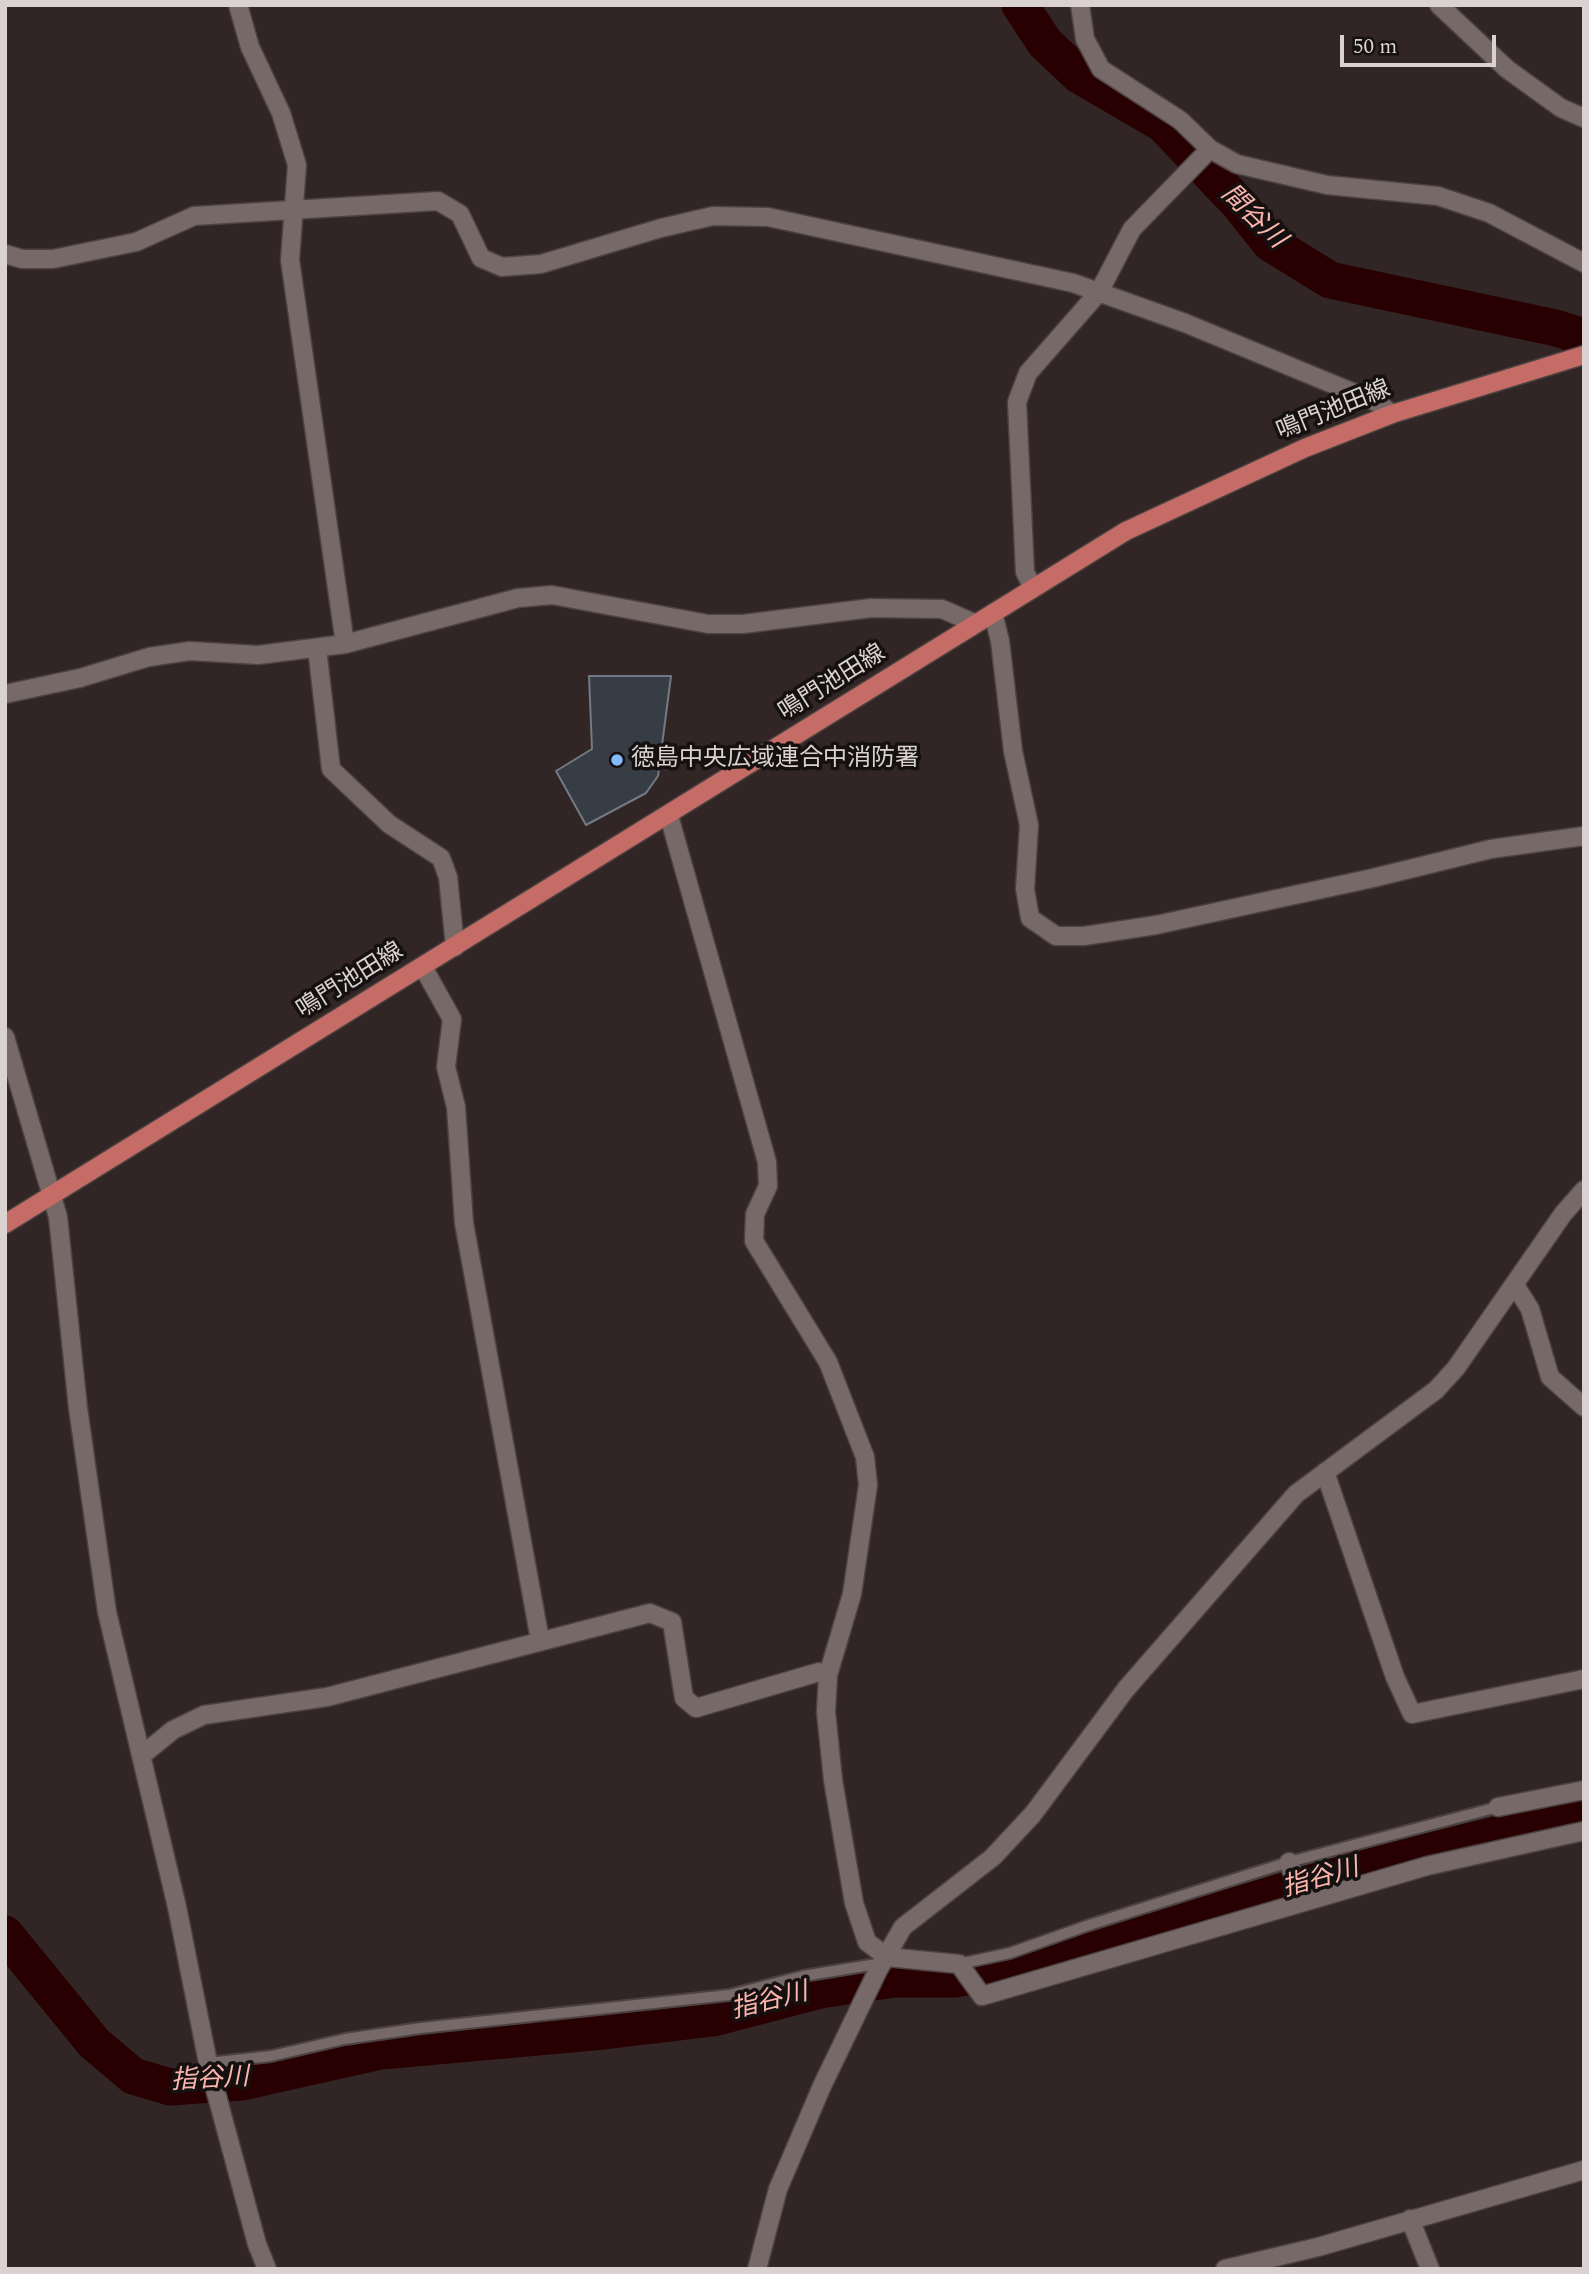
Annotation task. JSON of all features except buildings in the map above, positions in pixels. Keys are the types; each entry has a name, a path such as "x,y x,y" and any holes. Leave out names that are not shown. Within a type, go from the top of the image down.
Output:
{"main road":[{"name":"鳴門池田線","path":"5,1224 669,816 974,623 1126,531 1305,449 1392,414 1584,355"}],"street":[{"path":"238,5 250,47 281,113 297,165 290,260 345,644"},
{"path":"1080,5 1085,38 1101,69 1180,120 1202,157 1326,185 1438,195 1489,213 1584,263"},
{"path":"1439,5 1507,69 1561,108 1584,118"},
{"path":"1033,589 1025,572 1017,402 1028,373 1099,292 1132,229 1202,157"},
{"path":"5,254 22,259 53,259 136,242 194,216 438,201 460,214 481,258 502,267 541,264 662,228 713,216 768,217 954,256 1099,292 1185,323 1376,402 1392,414"},
{"path":"5,694 80,678 149,657 190,651 258,655 345,644 518,598 552,595 708,624 743,624 871,608 942,609 974,623"},
{"path":"993,613 1000,642 1013,751 1029,825 1025,889 1030,918 1056,936 1084,936 1156,925 1373,878 1491,849 1584,836"},
{"path":"317,648 331,769 389,824 441,858 448,877 455,947"},
{"path":"669,816 767,1162 768,1186 755,1214 754,1241 828,1362 865,1457 868,1485 852,1594 828,1675 826,1712 833,1780 854,1903 867,1942 883,1963"},
{"path":"423,967 452,1019 446,1067 456,1107 464,1223 540,1640"},
{"path":"5,1037 53,1194 99,1570 177,1907 209,2067 257,2244 267,2269"},
{"path":"757,2269 778,2189 822,2085 866,1994 903,1927 993,1857 1032,1814 1126,1689 1296,1494 1436,1390 1456,1367 1563,1214 1584,1190"},
{"path":"1515,1285 1530,1309 1550,1377 1584,1407"},
{"path":"1325,1472 1395,1677 1412,1714 1584,1679"},
{"path":"141,1756 173,1730 204,1715 327,1697 650,1613 672,1622 684,1699 696,1708 819,1672 828,1675"},
{"path":"1498,1807 1584,1790"},
{"path":"883,1963 960,1966 982,1996 1145,1951 1301,1900 1427,1866 1584,1831"},
{"path":"1290,1865 1301,1900"},
{"path":"1225,2269 1318,2246 1584,2170"},
{"path":"1410,2219 1430,2269"}],"lane":[{"path":"960,1966 1010,1953 1089,1925 1290,1865 1498,1807"},
{"path":"209,2067 345,2039 421,2028 729,1995 803,1976 883,1963"}],"waterway":[{"name":"間谷川","path":"1020,5 1045,43 1079,75 1163,124 1239,204 1270,243 1330,280 1556,328 1584,337"},
{"name":"指谷川","path":"5,1934 94,2043 133,2076 170,2087 242,2082 381,2051 604,2031 713,2018 820,1990 895,1979 955,1979 1019,1969 1380,1863 1584,1814"}],"place":[{"name":"徳島中央広域連合中消防署","path":"617,760"}]}
